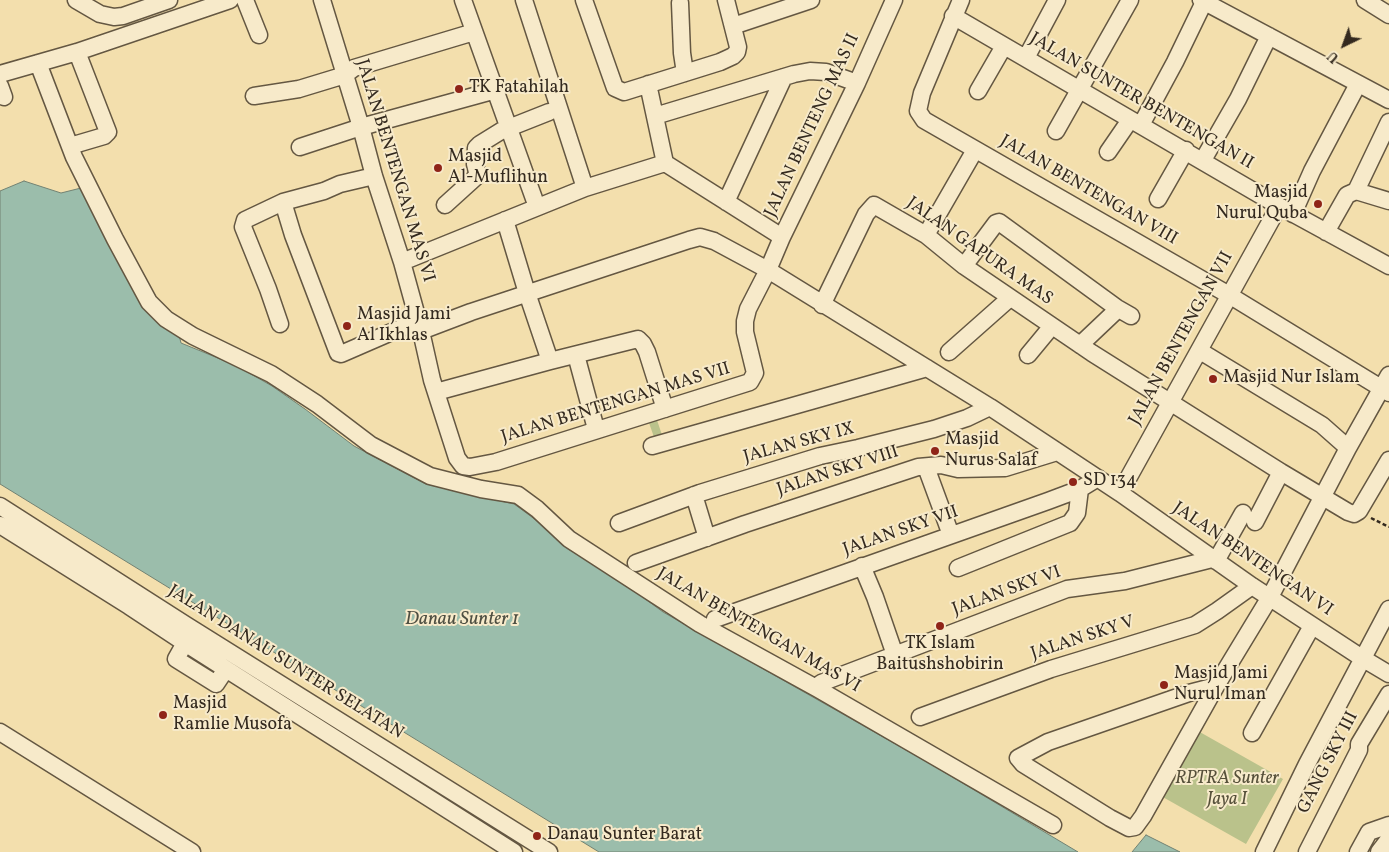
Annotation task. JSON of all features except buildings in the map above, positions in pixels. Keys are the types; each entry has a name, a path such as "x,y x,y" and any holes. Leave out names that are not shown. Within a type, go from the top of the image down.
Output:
{"street":[{"path":"76,0 100,14 114,17 123,16 169,0"},
{"path":"0,74 77,52 230,0"},
{"path":"245,0 259,35"},
{"name":"JALAN BENTENGAN MAS VI","path":"322,0 374,176 402,262 436,392 457,458 463,466"},
{"path":"463,0 537,207"},
{"path":"524,0 585,188"},
{"path":"584,0 614,88 624,92 720,62 733,56 737,52 738,47 726,0"},
{"path":"733,26 811,0"},
{"name":"JALAN BENTENG MAS II","path":"768,270 782,237 857,83 894,0"},
{"path":"953,16 961,0"},
{"path":"1026,58 1057,0"},
{"path":"1056,131 1130,0"},
{"path":"1108,152 1135,122 1175,62 1203,0 1389,100"},
{"path":"1365,0 1389,16"},
{"path":"680,3 685,73"},
{"name":"JALAN SUNTER BENTENGAN II","path":"953,16 1186,150 1286,210 1389,266"},
{"name":"JALAN BENTENGAN VIII","path":"953,16 922,93 918,111 927,123 1386,385"},
{"path":"254,96 299,89 345,74 354,68 474,32"},
{"path":"1203,160 1238,99 1269,36"},
{"path":"978,91 1004,46"},
{"path":"72,152 104,136 108,132 77,52"},
{"name":"JALAN BENTENGAN MAS VI","path":"38,63 72,152 114,239 149,302 166,319 193,336 271,374 317,404 372,445 430,476 482,489 518,495 537,508 569,539 700,624 818,689 1053,825"},
{"path":"655,116 810,71 826,72 857,83"},
{"path":"726,202 784,78"},
{"path":"648,84 665,163 782,237"},
{"name":"JALAN BENTENGAN VII","path":"1120,493 1200,351 1229,295 1312,170 1358,84"},
{"path":"300,147 361,127 496,90"},
{"path":"445,205 477,176 478,172 475,164 476,148 480,144 509,127 549,112"},
{"path":"1326,232 1347,195 1356,190 1389,122"},
{"path":"926,234 976,150"},
{"path":"1158,199 1186,150"},
{"path":"402,262 585,188 665,163"},
{"path":"280,324 243,227 245,220 282,202 324,191 340,184 374,176"},
{"path":"1356,190 1389,201"},
{"path":"282,202 292,235 338,353 341,354 419,326 471,312 700,237 714,241 768,270 990,407 1120,493"},
{"name":"JALAN GAPURA MAS","path":"822,304 866,214 871,206 876,206 926,234 964,266 1080,345 1281,472 1348,512 1354,514 1359,512"},
{"path":"505,220 550,361"},
{"path":"964,266 996,223 999,222 1125,312 1080,345"},
{"name":"JALAN BENTENGAN MAS VII","path":"463,466 470,467 496,462 596,429 746,384 753,378 755,373 744,321 768,270"},
{"path":"949,352 1010,298"},
{"path":"1028,355 1052,326"},
{"path":"436,392 638,339 647,352 665,409"},
{"path":"1200,351 1322,425 1348,448"},
{"path":"576,355 596,429"},
{"path":"910,377 929,370"},
{"path":"652,446 929,370"},
{"path":"1216,686 1189,693 1048,742 1018,758 1023,764 1110,818 1133,828 1142,816 1216,686 1270,597 1348,448 1386,385"},
{"name":"JALAN SKY IX","path":"619,523 694,495 820,456 934,429 967,418 990,407"},
{"name":"JALAN SKY VIII","path":"636,563 918,467 941,465 958,469 1005,468 1057,452"},
{"path":"1359,512 1389,460"},
{"path":"926,467 951,535"},
{"path":"1214,560 1249,518 1281,472"},
{"name":"JALAN SKY VII","path":"715,619 1080,489 1098,478"},
{"path":"958,568 1070,523 1077,514 1080,489"},
{"name":"JALAN BENTENGAN VI","path":"1120,493 1252,586 1389,674"},
{"path":"694,495 707,538"},
{"name":"JALAN DANAU SUNTER SELATAN","path":"0,506 549,852"},
{"name":"JALAN DANAU SUNTER SELATAN","path":"2,532 129,606 507,850"},
{"name":"JALAN SKY VI","path":"821,683 1067,589 1125,581 1214,560"},
{"path":"862,566 895,655"},
{"name":"JALAN SKY V","path":"920,717 1051,669 1195,625 1252,586"},
{"path":"1264,852 1307,764 1389,609"},
{"path":"1252,733 1312,626"},
{"name":"GANG SKY III","path":"1307,852 1359,750 1359,744 1389,694"},
{"path":"0,732 192,852"},
{"path":"1358,852 1369,832 1388,827"},
{"path":"1379,852 1388,827"},
{"path":"507,850 515,831"}],"path":[{"path":"1359,512 1389,527"}],"green space":[{"path":"656,417 663,438 655,440 648,420"},
{"name":"RPTRA Sunter Jaya I","path":"1198,731 1283,779 1246,844 1161,796"}],"water":[{"name":"Danau Sunter 1","path":"24,181 61,193 81,188 178,331 181,343 235,365 272,386 354,446 426,484 514,504 540,523 568,549 606,570 663,612 929,763 1078,852 599,852 0,484 0,191"},
{"path":"1146,835 1180,852 1132,852"}],"place":[{"name":"TK Fatahilah","path":"459,89"},
{"name":"Masjid Al-Muflihun","path":"438,168"},
{"name":"Masjid Nurul Quba","path":"1318,204"},
{"name":"Masjid Jami Al Ikhlas","path":"347,326"},
{"name":"Masjid Nur Islam","path":"1213,379"},
{"name":"Masjid Nurus Salaf","path":"935,451"},
{"name":"SD 134","path":"1073,482"},
{"name":"TK Islam Baitushshobirin","path":"940,626"},
{"name":"Masjid Jami Nurul Iman","path":"1164,685"},
{"name":"Masjid Ramlie Musofa","path":"163,715"},
{"name":"Danau Sunter Barat","path":"537,836"}]}
